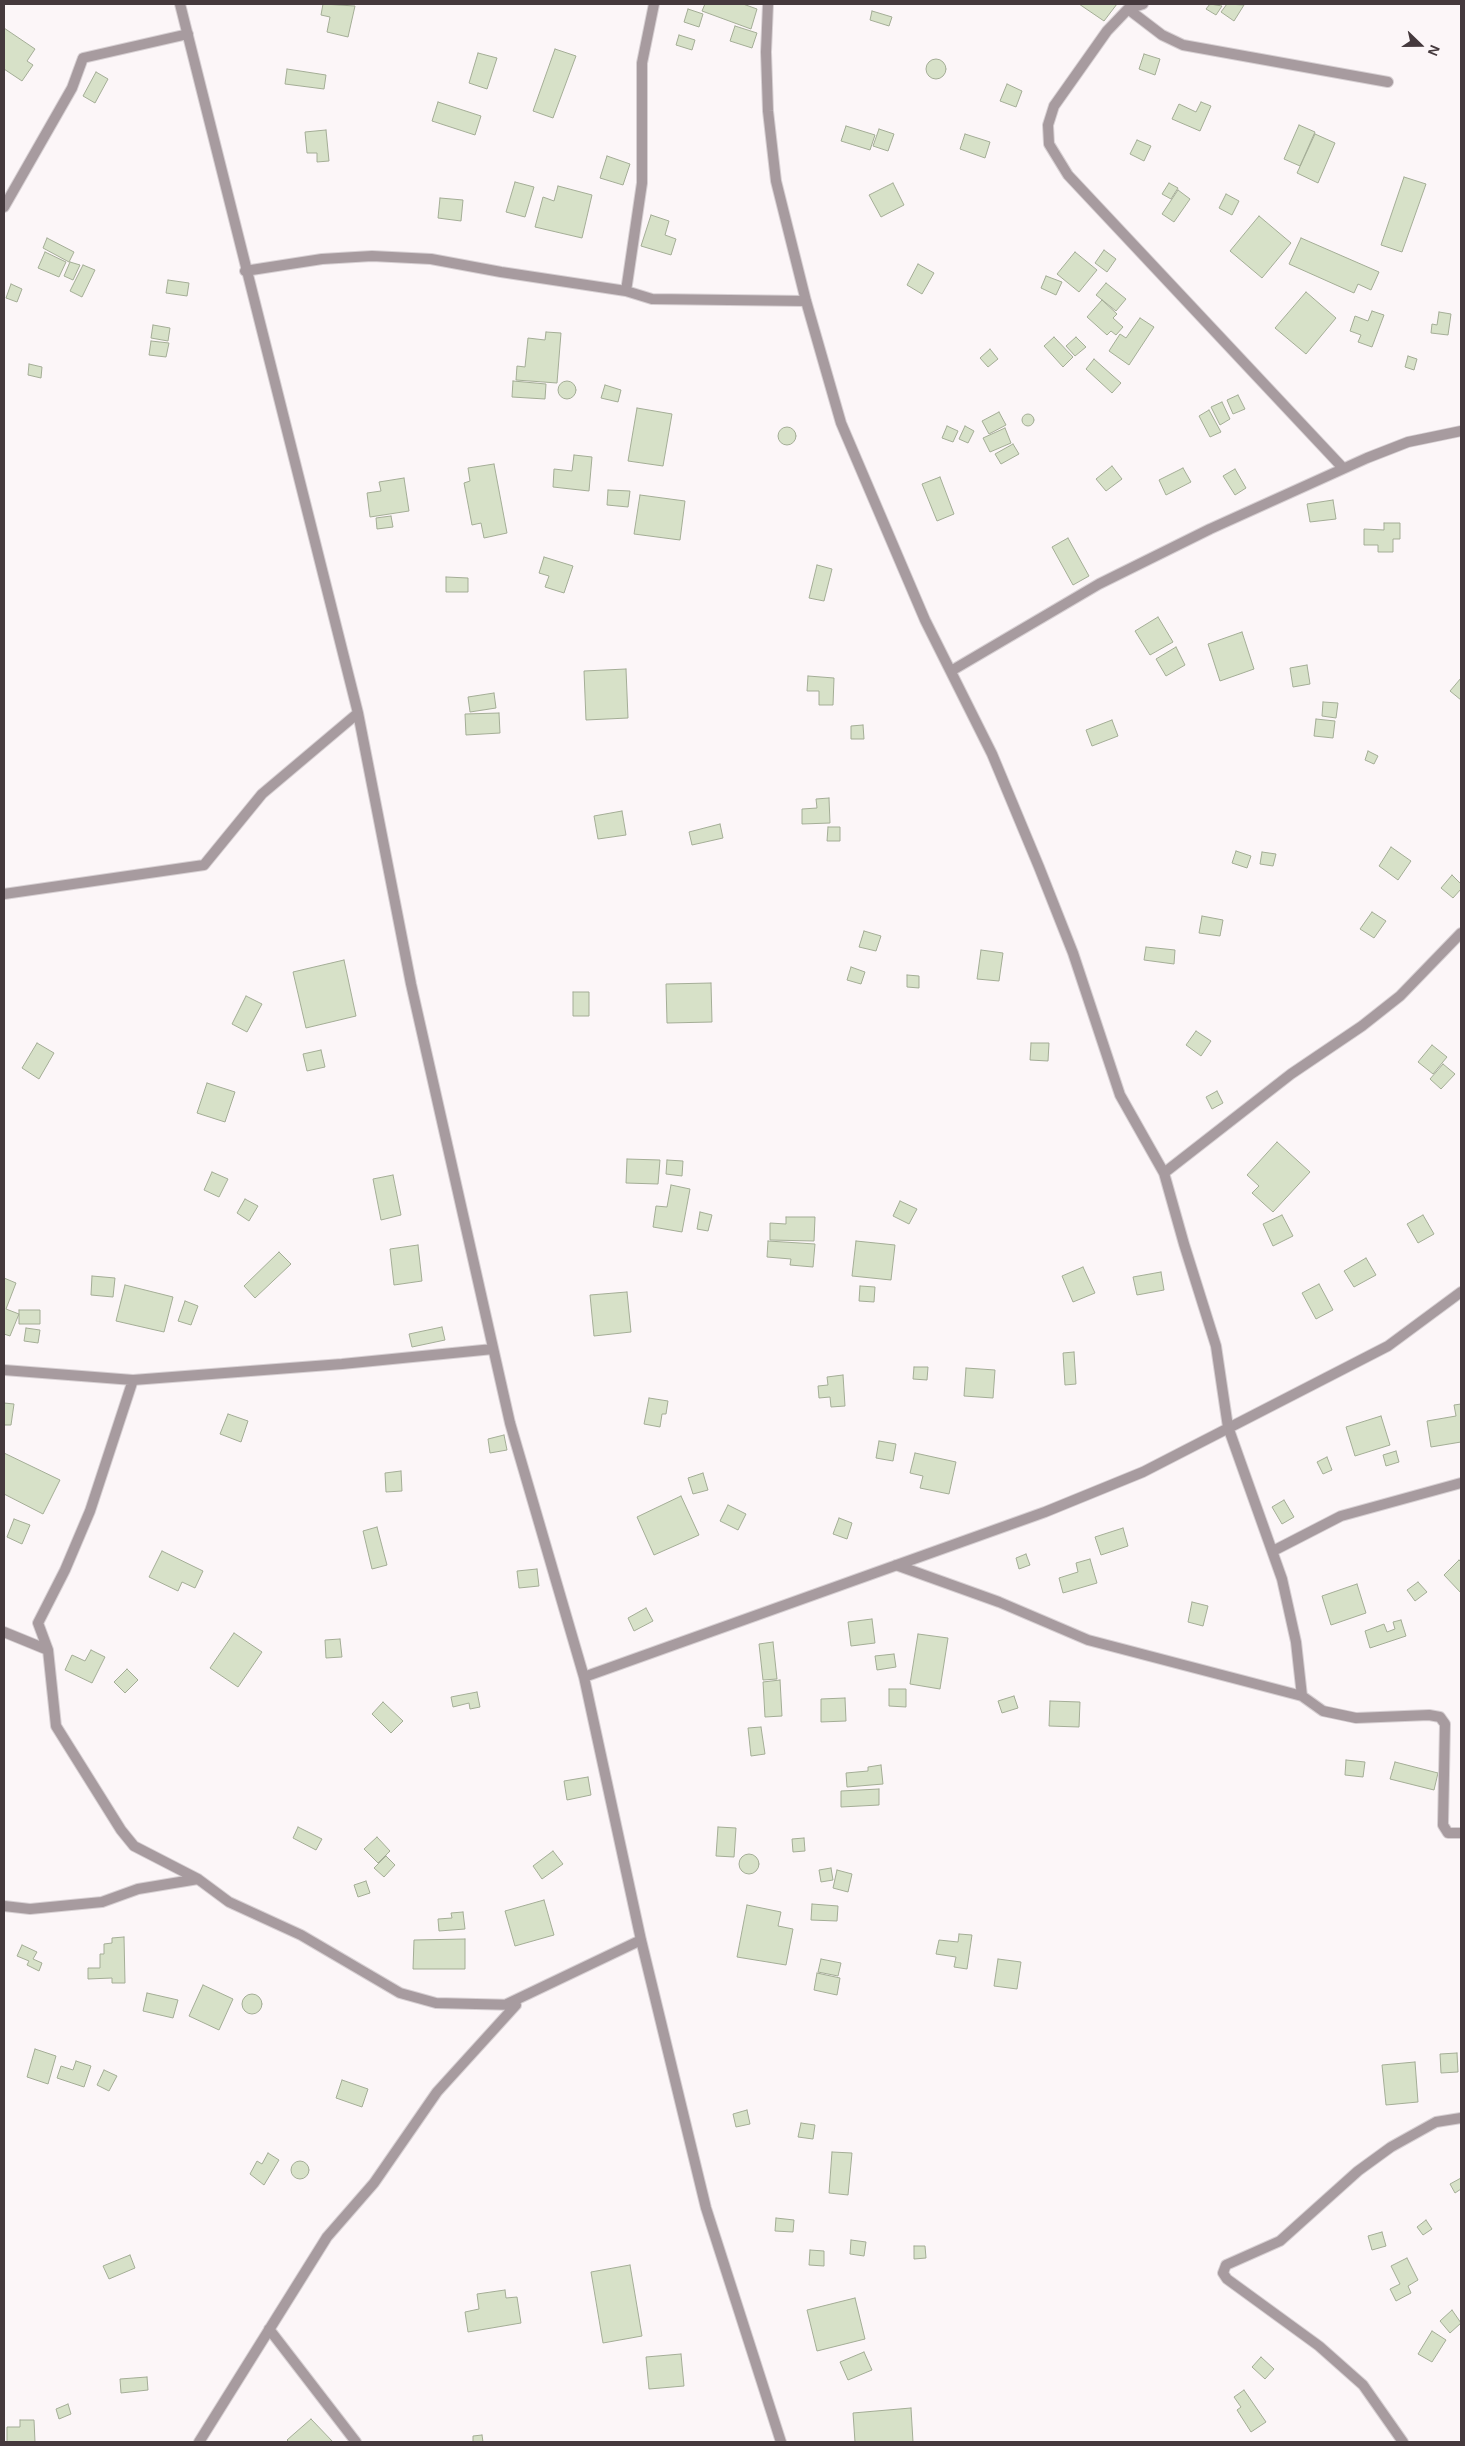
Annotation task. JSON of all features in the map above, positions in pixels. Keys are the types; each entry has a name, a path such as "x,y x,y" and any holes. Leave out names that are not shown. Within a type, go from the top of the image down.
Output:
{"street":[{"path":"180,4 245,271 358,713 411,984 510,1423 584,1676 641,1940 706,2208 781,2442"},
{"path":"626,291 642,183 642,63 654,4"},
{"path":"768,4 766,52 768,111 776,181 806,301 841,423 926,620 992,754 1039,867 1072,953 1120,1095 1164,1173 1216,1346 1228,1427 1282,1579 1296,1642 1302,1696"},
{"path":"1143,4 1128,9 1107,31 1054,106 1048,125 1049,144 1068,175 1344,468"},
{"path":"1128,9 1162,35 1183,45 1388,82"},
{"path":"4,206 72,88 83,58 188,34"},
{"path":"245,271 322,259 372,256 431,259 626,291 652,299 806,301"},
{"path":"951,672 1099,584 1210,529 1344,468 1408,442 1461,432"},
{"path":"4,894 204,865 262,794 358,713"},
{"path":"1164,1173 1291,1074 1362,1026 1400,996 1461,933"},
{"path":"584,1676 1045,1512 1143,1472 1388,1346 1461,1292"},
{"path":"4,1370 133,1380 342,1364 493,1349"},
{"path":"133,1380 90,1511 65,1570 38,1623 48,1650 56,1726 120,1830 134,1846 198,1879 229,1902 301,1935 400,1993 436,2003 516,2005"},
{"path":"1272,1551 1341,1516 1461,1482"},
{"path":"896,1564 999,1602 1088,1640 1302,1696 1323,1711 1356,1718 1429,1715 1440,1717 1445,1724 1443,1824 1448,1833 1461,1833"},
{"path":"4,1632 48,1650"},
{"path":"4,1906 30,1909 102,1902 138,1889 198,1879"},
{"path":"516,2005 507,2004 641,1940"},
{"path":"199,2442 327,2237 374,2183 437,2092 516,2005"},
{"path":"1403,2442 1363,2385 1319,2346 1227,2278 1223,2273 1226,2265 1280,2241 1358,2171 1391,2147 1436,2122 1461,2118"},
{"path":"269,2329 356,2442"}],"building":[{"path":"323,4 355,6 348,37 327,32 330,17 321,15"},
{"path":"705,4 743,4 757,9 751,29 702,11"},
{"path":"1079,4 1117,4 1104,21"},
{"path":"1210,4 1222,6 1216,15 1206,9"},
{"path":"1227,4 1244,5 1234,21 1221,12"},
{"path":"688,9 703,14 699,27 684,22"},
{"path":"872,11 892,17 889,26 870,20"},
{"path":"735,26 757,33 752,48 730,41"},
{"path":"4,28 35,49 27,61 33,65 22,81 4,69"},
{"path":"679,35 695,40 692,50 676,45"},
{"path":"555,49 576,56 553,118 533,111"},
{"path":"478,53 497,58 487,89 469,83"},
{"path":"1144,54 1160,59 1155,75 1139,69"},
{"path":"932,59 940,59 946,65 946,73 940,79 932,79 926,73 926,65"},
{"path":"287,69 326,75 324,89 285,84"},
{"path":"96,72 108,79 95,103 83,96"},
{"path":"1007,84 1022,91 1016,107 1000,101"},
{"path":"438,102 481,116 475,135 432,121"},
{"path":"1201,102 1211,106 1200,131 1172,119 1179,104 1196,112"},
{"path":"1299,125 1315,132 1300,166 1284,159"},
{"path":"846,126 875,135 870,150 841,141"},
{"path":"879,129 894,134 888,151 873,146"},
{"path":"326,130 329,161 317,162 317,153 307,153 305,132"},
{"path":"965,134 990,142 985,158 960,149"},
{"path":"1315,134 1335,143 1318,183 1297,173"},
{"path":"1137,140 1151,146 1144,161 1130,154"},
{"path":"607,156 630,164 623,185 600,178"},
{"path":"1404,177 1426,184 1402,252 1381,245"},
{"path":"515,182 534,187 525,217 506,212"},
{"path":"893,183 904,205 881,217 869,195"},
{"path":"1169,183 1178,188 1171,199 1162,194"},
{"path":"558,186 592,195 582,238 535,227 543,197 554,201"},
{"path":"1178,190 1190,199 1174,222 1162,214"},
{"path":"1226,194 1239,201 1232,215 1219,208"},
{"path":"440,198 463,200 461,221 438,218"},
{"path":"651,215 669,221 665,235 676,239 671,255 641,246"},
{"path":"1259,216 1291,243 1262,278 1230,251"},
{"path":"47,238 74,252 69,262 43,248"},
{"path":"1301,238 1379,272 1371,290 1358,284 1354,293 1289,264"},
{"path":"1104,250 1116,259 1107,272 1095,263"},
{"path":"45,252 66,262 59,277 38,268"},
{"path":"1075,252 1097,270 1079,292 1057,274"},
{"path":"70,262 80,265 73,280 64,276"},
{"path":"918,264 934,273 922,294 907,285"},
{"path":"83,265 95,270 82,297 70,291"},
{"path":"1046,276 1062,282 1056,295 1041,288"},
{"path":"168,280 189,283 187,296 166,293"},
{"path":"1106,283 1126,299 1116,311 1096,295"},
{"path":"11,284 22,289 17,302 6,298"},
{"path":"1306,292 1336,318 1306,354 1275,328"},
{"path":"1102,300 1117,314 1113,318 1123,327 1116,335 1111,331 1107,335 1087,317"},
{"path":"1372,311 1384,315 1372,347 1358,342 1361,335 1350,331 1355,316 1368,321"},
{"path":"1439,312 1451,314 1448,335 1431,333 1432,324 1437,325"},
{"path":"1140,318 1154,327 1129,365 1109,351 1120,334 1126,338"},
{"path":"153,325 170,328 168,341 151,338"},
{"path":"546,332 561,333 557,383 516,380 517,366 525,367 528,338 545,340"},
{"path":"1054,337 1073,357 1063,367 1044,346"},
{"path":"1076,337 1086,347 1075,356 1066,346"},
{"path":"151,341 169,343 166,357 149,355"},
{"path":"990,349 998,359 988,367 980,358"},
{"path":"1408,356 1417,359 1414,370 1405,367"},
{"path":"1094,359 1121,383 1112,393 1086,369"},
{"path":"29,364 42,367 41,378 28,375"},
{"path":"513,381 546,384 545,399 512,397"},
{"path":"567,381 573,384 576,390 573,396 567,399 561,396 558,390 561,384"},
{"path":"605,385 621,390 618,402 601,398"},
{"path":"1238,395 1245,409 1233,414 1227,400"},
{"path":"1222,402 1230,419 1220,425 1211,407"},
{"path":"637,408 672,414 663,466 628,461"},
{"path":"1209,410 1221,432 1210,437 1199,416"},
{"path":"999,412 1006,425 989,434 982,421"},
{"path":"1028,414 1034,420 1028,426 1022,420"},
{"path":"947,426 958,431 953,442 942,438"},
{"path":"965,426 974,431 968,443 959,439"},
{"path":"787,427 793,430 796,436 793,442 787,445 781,442 778,436 781,430"},
{"path":"1005,428 1011,443 990,452 983,438"},
{"path":"1013,444 1019,454 1001,464 995,454"},
{"path":"574,455 592,457 589,491 553,487 554,469 572,471"},
{"path":"494,464 507,533 484,538 481,523 472,525 464,483 470,481 468,468"},
{"path":"1112,466 1122,479 1106,491 1096,479"},
{"path":"1183,468 1191,482 1166,495 1159,480"},
{"path":"1235,469 1246,488 1235,495 1223,476"},
{"path":"940,477 954,514 937,521 922,484"},
{"path":"404,478 409,511 370,517 367,493 381,491 379,482"},
{"path":"608,490 630,491 628,507 607,505"},
{"path":"640,495 685,501 680,540 634,534"},
{"path":"1333,500 1336,519 1310,522 1307,504"},
{"path":"391,516 393,527 377,529 376,518"},
{"path":"1384,523 1400,523 1400,539 1393,539 1393,552 1378,552 1378,545 1364,545 1364,529 1384,530"},
{"path":"1068,538 1089,576 1073,585 1052,547"},
{"path":"544,557 573,566 564,593 545,587 549,576 539,573"},
{"path":"817,565 832,569 824,601 809,598"},
{"path":"446,577 468,578 468,592 446,592"},
{"path":"1158,617 1173,642 1150,655 1135,631"},
{"path":"1242,632 1254,669 1220,681 1208,644"},
{"path":"1176,647 1185,665 1166,676 1156,659"},
{"path":"1307,665 1310,684 1293,687 1290,668"},
{"path":"626,669 628,718 586,720 584,671"},
{"path":"808,676 834,678 833,705 819,705 819,691 807,691"},
{"path":"1461,678 1461,700 1450,691"},
{"path":"494,693 496,708 470,712 468,697"},
{"path":"1323,702 1338,703 1336,718 1322,716"},
{"path":"499,713 500,733 466,735 465,714"},
{"path":"1316,719 1335,721 1333,738 1314,736"},
{"path":"1112,720 1118,736 1092,746 1086,730"},
{"path":"863,725 864,739 851,739 851,726"},
{"path":"1368,751 1378,756 1374,764 1365,760"},
{"path":"829,798 830,823 802,824 802,809 817,808 816,799"},
{"path":"622,811 626,835 598,839 594,816"},
{"path":"720,824 723,838 692,845 689,832"},
{"path":"828,827 840,827 840,841 827,841"},
{"path":"1391,847 1411,861 1398,880 1379,866"},
{"path":"1236,851 1251,856 1247,868 1232,863"},
{"path":"1262,852 1276,854 1273,866 1260,864"},
{"path":"1452,875 1461,884 1461,889 1453,898 1441,888"},
{"path":"1372,912 1386,921 1374,938 1360,929"},
{"path":"1202,916 1223,920 1220,936 1199,933"},
{"path":"864,931 881,936 876,951 859,947"},
{"path":"1146,947 1175,950 1174,964 1144,960"},
{"path":"981,950 1003,953 999,981 977,979"},
{"path":"344,960 356,1016 306,1028 293,972"},
{"path":"851,967 865,972 861,984 847,980"},
{"path":"907,975 919,976 919,988 907,987"},
{"path":"711,983 712,1022 667,1023 666,984"},
{"path":"573,992 589,992 589,1016 573,1016"},
{"path":"246,996 262,1004 247,1032 232,1024"},
{"path":"1196,1031 1211,1041 1201,1056 1186,1045"},
{"path":"37,1043 54,1053 39,1079 22,1068"},
{"path":"1031,1043 1049,1043 1048,1061 1030,1060"},
{"path":"1432,1045 1447,1057 1433,1074 1418,1062"},
{"path":"321,1050 325,1067 307,1071 303,1054"},
{"path":"1443,1064 1455,1074 1441,1089 1430,1079"},
{"path":"207,1083 235,1092 225,1122 197,1113"},
{"path":"1217,1091 1223,1103 1212,1109 1206,1097"},
{"path":"1277,1142 1310,1172 1273,1212 1252,1193 1259,1186 1247,1175"},
{"path":"627,1159 660,1160 658,1184 626,1183"},
{"path":"667,1160 683,1161 682,1176 666,1174"},
{"path":"212,1172 228,1179 219,1197 204,1190"},
{"path":"393,1175 401,1215 381,1220 373,1179"},
{"path":"671,1185 690,1189 682,1232 653,1227 656,1206 667,1207"},
{"path":"245,1199 258,1206 249,1221 237,1213"},
{"path":"900,1201 917,1209 909,1224 893,1216"},
{"path":"700,1212 712,1215 708,1231 697,1229"},
{"path":"1282,1215 1293,1236 1273,1246 1263,1224"},
{"path":"1423,1215 1434,1234 1418,1243 1407,1224"},
{"path":"786,1217 815,1217 814,1241 770,1240 770,1223 786,1224"},
{"path":"768,1241 815,1244 813,1267 790,1265 791,1259 767,1257"},
{"path":"856,1241 895,1245 891,1280 852,1276"},
{"path":"418,1245 422,1281 394,1285 390,1249"},
{"path":"279,1252 291,1264 255,1298 244,1286"},
{"path":"1366,1258 1376,1275 1354,1287 1344,1271"},
{"path":"1083,1267 1095,1293 1073,1302 1062,1276"},
{"path":"1161,1272 1164,1290 1137,1295 1133,1277"},
{"path":"92,1276 115,1278 113,1297 91,1295"},
{"path":"4,1278 16,1283 6,1309 19,1314 10,1336 4,1334"},
{"path":"1319,1284 1333,1310 1316,1319 1302,1293"},
{"path":"125,1285 173,1297 164,1332 116,1321"},
{"path":"860,1286 875,1287 874,1302 859,1301"},
{"path":"627,1292 631,1332 594,1336 590,1295"},
{"path":"185,1301 198,1306 191,1325 178,1321"},
{"path":"19,1310 40,1310 40,1324 19,1324"},
{"path":"442,1327 445,1340 412,1347 409,1334"},
{"path":"26,1328 40,1330 38,1343 24,1341"},
{"path":"1074,1352 1076,1384 1065,1385 1063,1353"},
{"path":"914,1367 928,1367 927,1380 913,1379"},
{"path":"966,1368 995,1370 993,1398 964,1396"},
{"path":"843,1375 845,1406 831,1407 830,1397 819,1398 818,1386 828,1385 827,1377"},
{"path":"649,1398 668,1401 666,1414 662,1414 660,1427 644,1424"},
{"path":"4,1403 14,1404 11,1425 4,1425"},
{"path":"1461,1404 1461,1442 1431,1447 1427,1421 1456,1416 1454,1405"},
{"path":"228,1414 248,1421 241,1442 220,1434"},
{"path":"1381,1416 1390,1445 1355,1456 1346,1427"},
{"path":"504,1435 507,1450 490,1453 488,1439"},
{"path":"879,1441 896,1444 893,1461 876,1458"},
{"path":"1396,1451 1399,1462 1386,1466 1383,1455"},
{"path":"4,1453 60,1480 43,1514 4,1494"},
{"path":"915,1453 956,1462 949,1494 920,1488 923,1476 910,1473"},
{"path":"1327,1457 1332,1470 1323,1474 1317,1462"},
{"path":"401,1471 402,1491 386,1492 385,1473"},
{"path":"703,1473 708,1490 693,1494 688,1478"},
{"path":"681,1496 699,1535 654,1555 637,1517"},
{"path":"1284,1500 1294,1517 1282,1524 1272,1507"},
{"path":"728,1505 746,1514 738,1530 720,1521"},
{"path":"839,1518 852,1523 847,1539 833,1534"},
{"path":"14,1519 30,1525 22,1544 7,1537"},
{"path":"377,1527 387,1565 372,1569 363,1531"},
{"path":"1123,1528 1128,1546 1101,1555 1095,1537"},
{"path":"162,1551 203,1571 195,1588 182,1582 178,1591 149,1577"},
{"path":"1026,1554 1030,1565 1019,1569 1016,1558"},
{"path":"1090,1559 1097,1583 1063,1593 1059,1578 1078,1572 1076,1563"},
{"path":"1459,1560 1461,1562 1461,1593 1444,1575"},
{"path":"537,1569 539,1586 519,1588 517,1571"},
{"path":"1418,1582 1427,1592 1415,1601 1407,1590"},
{"path":"1357,1584 1366,1613 1331,1625 1322,1596"},
{"path":"1192,1602 1208,1606 1203,1626 1188,1622"},
{"path":"646,1608 653,1621 634,1631 628,1618"},
{"path":"872,1619 875,1643 851,1646 848,1622"},
{"path":"1401,1620 1406,1636 1370,1648 1365,1631 1384,1624 1387,1632 1395,1629 1393,1622"},
{"path":"234,1633 262,1652 238,1687 210,1668"},
{"path":"918,1634 948,1638 940,1689 910,1684"},
{"path":"340,1639 342,1657 326,1658 325,1640"},
{"path":"773,1642 777,1679 763,1680 759,1644"},
{"path":"91,1650 105,1657 92,1683 65,1670 72,1655 85,1661"},
{"path":"894,1654 896,1667 877,1670 875,1656"},
{"path":"127,1669 138,1680 125,1693 114,1682"},
{"path":"780,1680 782,1716 765,1717 763,1682"},
{"path":"889,1689 906,1689 906,1707 889,1706"},
{"path":"477,1692 480,1707 470,1709 469,1703 453,1707 451,1697"},
{"path":"1014,1696 1018,1708 1002,1713 998,1701"},
{"path":"845,1698 846,1721 821,1722 821,1699"},
{"path":"1050,1701 1080,1702 1079,1727 1049,1726"},
{"path":"383,1702 403,1721 391,1733 372,1714"},
{"path":"761,1727 765,1754 751,1756 748,1728"},
{"path":"1346,1760 1365,1762 1363,1777 1345,1775"},
{"path":"1395,1762 1438,1773 1434,1790 1390,1779"},
{"path":"881,1765 883,1784 847,1787 846,1773 868,1771 868,1767"},
{"path":"588,1777 591,1795 567,1800 564,1781"},
{"path":"879,1789 879,1805 841,1807 841,1791"},
{"path":"298,1827 322,1839 316,1850 293,1838"},
{"path":"718,1827 736,1828 734,1857 716,1856"},
{"path":"377,1837 390,1851 378,1863 364,1849"},
{"path":"804,1838 805,1851 793,1852 792,1839"},
{"path":"553,1851 563,1864 542,1879 533,1866"},
{"path":"749,1854 756,1857 759,1864 756,1871 749,1874 742,1871 739,1864 742,1857"},
{"path":"386,1856 395,1865 384,1877 374,1868"},
{"path":"831,1868 833,1880 821,1882 819,1870"},
{"path":"837,1870 852,1874 848,1892 833,1888"},
{"path":"366,1881 370,1893 358,1897 354,1885"},
{"path":"544,1900 554,1935 515,1946 505,1911"},
{"path":"812,1904 838,1906 837,1921 811,1920"},
{"path":"747,1905 781,1912 778,1926 793,1929 786,1965 737,1957"},
{"path":"463,1912 465,1929 439,1931 438,1919 452,1918 451,1913"},
{"path":"959,1934 972,1935 967,1969 954,1967 956,1957 936,1954 939,1940 958,1942"},
{"path":"124,1937 125,1983 112,1983 112,1978 88,1979 88,1968 100,1968 100,1954 104,1954 104,1944 112,1943 112,1938"},
{"path":"465,1939 465,1969 413,1969 414,1940"},
{"path":"22,1945 37,1952 33,1959 42,1963 39,1971 27,1965 29,1961 17,1956"},
{"path":"821,1959 841,1963 838,1976 818,1972"},
{"path":"998,1959 1021,1962 1017,1989 994,1986"},
{"path":"817,1973 840,1978 837,1995 814,1990"},
{"path":"203,1985 233,1999 219,2030 189,2016"},
{"path":"147,1993 178,2000 173,2018 143,2011"},
{"path":"252,1994 259,1997 262,2004 259,2011 252,2014 245,2011 242,2004 245,1997"},
{"path":"35,2049 56,2056 48,2084 27,2077"},
{"path":"1457,2053 1458,2072 1441,2073 1440,2054"},
{"path":"76,2061 91,2066 84,2087 57,2078 61,2066 73,2070"},
{"path":"1415,2062 1418,2102 1386,2105 1382,2065"},
{"path":"104,2070 117,2076 109,2091 97,2085"},
{"path":"342,2080 368,2089 362,2107 336,2098"},
{"path":"747,2110 750,2124 736,2127 733,2114"},
{"path":"801,2123 815,2125 813,2139 798,2137"},
{"path":"832,2152 852,2153 848,2195 829,2193"},
{"path":"268,2153 279,2160 264,2185 250,2174 257,2161 262,2164"},
{"path":"300,2161 306,2164 309,2170 306,2176 300,2179 294,2176 291,2170 294,2164"},
{"path":"1461,2178 1461,2189 1455,2193 1450,2184"},
{"path":"776,2218 794,2220 793,2232 775,2231"},
{"path":"1426,2220 1432,2229 1423,2235 1417,2227"},
{"path":"1382,2232 1386,2246 1372,2250 1368,2236"},
{"path":"851,2240 866,2242 864,2256 850,2254"},
{"path":"914,2246 925,2246 926,2258 914,2259"},
{"path":"810,2250 824,2251 824,2266 809,2265"},
{"path":"130,2255 135,2268 109,2279 103,2266"},
{"path":"1407,2258 1418,2280 1408,2286 1411,2293 1396,2301 1390,2289 1400,2284 1391,2266"},
{"path":"630,2265 642,2336 603,2343 591,2272"},
{"path":"505,2290 506,2298 517,2297 521,2323 468,2332 465,2312 479,2309 477,2294"},
{"path":"855,2298 865,2339 817,2351 807,2310"},
{"path":"1452,2310 1461,2323 1450,2333 1440,2321"},
{"path":"1432,2331 1446,2340 1432,2362 1418,2354"},
{"path":"864,2352 872,2370 848,2380 840,2362"},
{"path":"681,2354 684,2386 649,2389 646,2357"},
{"path":"1261,2357 1274,2369 1265,2379 1252,2367"},
{"path":"147,2377 148,2390 121,2393 120,2379"},
{"path":"1244,2390 1266,2422 1251,2432 1237,2410 1241,2407 1234,2397"},
{"path":"68,2404 71,2414 59,2419 56,2409"},
{"path":"911,2408 913,2442 855,2442 853,2413"},
{"path":"311,2419 333,2442 289,2442 287,2440"},
{"path":"20,2420 34,2420 35,2442 7,2442 7,2427 20,2427"},
{"path":"482,2435 483,2442 473,2442 473,2436"}]}
